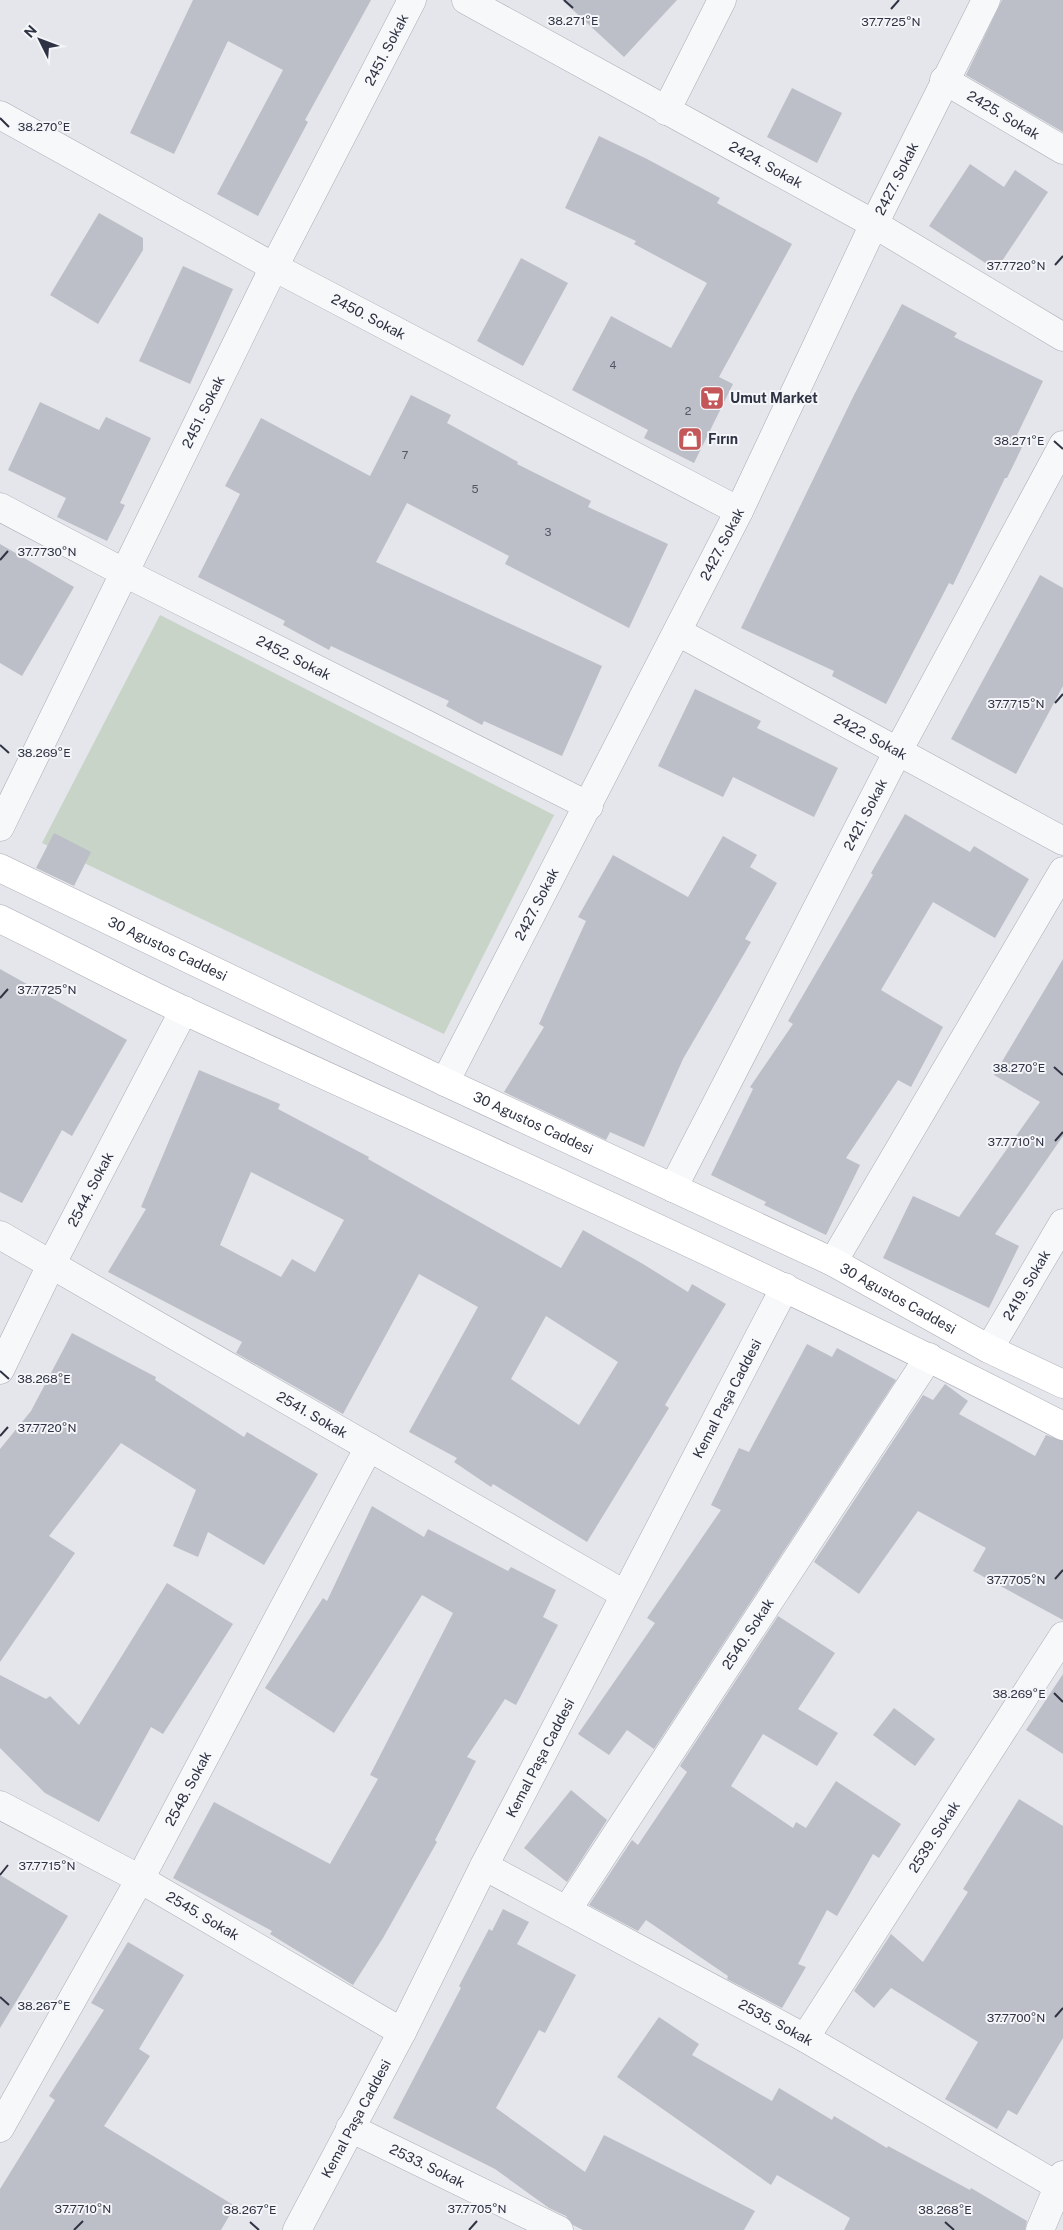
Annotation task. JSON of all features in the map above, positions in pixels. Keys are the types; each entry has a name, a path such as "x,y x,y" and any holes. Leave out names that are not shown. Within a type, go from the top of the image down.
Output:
{"main road":[{"name":"30 Agustos Caddesi","path":"0,868 445,1082 833,1262 989,1349 1063,1384"},
{"path":"0,919 184,1010 785,1287 929,1357 1063,1426"}],"street":[{"name":"2451. Sokak","path":"0,827 274,267 412,0"},
{"name":"2424. Sokak","path":"466,0 874,224 1063,336"},
{"path":"666,111 722,0"},
{"name":"2427. Sokak","path":"445,1082 589,806 739,511 874,224 944,80 986,0"},
{"name":"2425. Sokak","path":"944,80 1063,150"},
{"name":"2450. Sokak","path":"0,116 274,267 739,511"},
{"name":"2421. Sokak","path":"673,1188 898,751 1063,445"},
{"name":"2452. Sokak","path":"0,507 125,573 589,806"},
{"name":"2422. Sokak","path":"678,632 1063,840"},
{"path":"833,1262 1063,871"},
{"name":"2544. Sokak","path":"0,1370 52,1263 184,1010"},
{"name":"2419. Sokak","path":"989,1349 1063,1223"},
{"name":"2541. Sokak","path":"0,1235 52,1263 624,1594"},
{"name":"Kemal Paşa Caddesi","path":"297,2230 402,2032 484,1866 785,1287"},
{"name":"2540. Sokak","path":"567,1910 929,1357"},
{"name":"2548. Sokak","path":"0,2128 140,1879 370,1447"},
{"name":"2539. Sokak","path":"805,2038 1063,1636"},
{"name":"2545. Sokak","path":"0,1805 140,1879 402,2032"},
{"name":"2535. Sokak","path":"484,1866 805,2038 1061,2183"},
{"name":"2533. Sokak","path":"350,2128 559,2230"},
{"path":"1040,2230 1061,2183"}],"green space":[{"path":"160,615 554,815 444,1034 42,843"}],"building":[{"path":"193,0 371,0 305,120 308,122 258,216 217,194 283,70 228,41 174,154 130,133"},
{"path":"562,0 677,0 624,57"},
{"path":"1002,0 1063,0 1063,132 966,75"},
{"path":"792,88 842,113 817,163 767,137"},
{"path":"599,136 720,198 717,203 792,244 719,377 733,384 694,463 644,438 648,430 572,390 611,316 671,348 707,283 634,244 636,241 565,208"},
{"path":"970,164 1004,187 1015,170 1048,192 996,270 929,226"},
{"path":"99,213 143,238 143,250 98,324 50,295"},
{"path":"521,258 568,283 523,366 477,341"},
{"path":"183,266 233,289 190,384 139,361"},
{"path":"902,304 957,333 954,337 1043,381 1017,435 1026,439 953,585 949,583 886,704 832,676 834,671 741,628 854,395"},
{"path":"411,395 451,415 447,423 518,462 517,464 591,501 588,507 668,544 629,628 505,564 509,556 407,503 376,562 602,666 562,756 484,721 482,725 446,706 449,701 331,646 329,650 283,625 285,621 198,577 240,494 225,486 261,418 370,476"},
{"path":"40,402 99,430 106,417 151,438 120,503 125,505 107,541 57,517 66,498 8,470"},
{"path":"0,544 74,587 22,676 0,663"},
{"path":"1040,575 1063,588 1063,686 1016,774 951,739"},
{"path":"695,689 761,721 757,728 838,768 814,817 733,777 723,797 658,766"},
{"path":"905,814 970,852 974,846 1029,879 995,938 933,902 881,990 943,1027 911,1087 898,1080 846,1158 860,1165 826,1235 764,1205 766,1202 711,1175 753,1089 750,1087 793,1024 788,1021 873,875 871,873"},
{"path":"54,833 91,852 74,886 36,868"},
{"path":"723,836 757,855 750,867 777,883 745,939 751,942 683,1059 644,1147 610,1132 606,1140 504,1092 544,1027 539,1024 586,921 578,917 613,855 688,897"},
{"path":"1063,959 1063,1136 995,1234 1019,1246 989,1308 883,1258 913,1196 959,1217 1040,1102 994,1075"},
{"path":"0,969 127,1040 72,1136 62,1130 22,1203 0,1192"},
{"path":"199,1070 280,1104 278,1109 369,1157 368,1159 561,1268 583,1230 688,1292 692,1284 726,1304 665,1405 669,1408 587,1542 493,1484 491,1487 454,1462 457,1458 409,1432 478,1307 419,1274 343,1414 236,1353 242,1342 108,1272 146,1209 141,1207","holes":["251,1172 344,1220 315,1272 292,1259 281,1277 220,1245","546,1316 618,1362 579,1425 511,1379"]},
{"path":"72,1333 156,1377 155,1380 244,1437 247,1432 318,1474 264,1565 208,1532 198,1557 173,1546 196,1490 121,1443 49,1536 75,1553 0,1662 0,1449 31,1411"},
{"path":"807,1344 832,1357 837,1348 896,1380 654,1749 627,1730 609,1755 578,1734 655,1623 647,1618 721,1510 711,1505 739,1448 749,1452"},
{"path":"945,1384 968,1401 959,1414 1035,1456 1046,1435 1063,1441 1063,1620 973,1571 986,1548 918,1511 859,1594 814,1562 923,1395 933,1400"},
{"path":"372,1506 424,1537 428,1529 508,1571 511,1567 556,1590 543,1617 558,1625 516,1705 505,1699 467,1757 476,1761 435,1840 437,1842 383,1938 353,1985 270,1934 272,1931 173,1878 214,1802 330,1864 378,1779 370,1775 453,1613 422,1595 334,1733 265,1688 323,1598 327,1601"},
{"path":"167,1583 233,1624 163,1734 151,1727 99,1822 45,1793 0,1748 0,1675 46,1699 50,1696 79,1725"},
{"path":"778,1616 835,1653 798,1709 838,1733 817,1766 763,1734 731,1786 793,1828 796,1822 806,1828 836,1781 901,1824 879,1858 873,1854 837,1916 827,1910 798,1964 806,1967 782,2008 727,1979 728,1976 646,1920 638,1931 589,1905 632,1840 638,1845 687,1772 680,1766"},
{"path":"1063,1674 1063,1754 1026,1730"},
{"path":"894,1708 935,1739 915,1766 873,1735"},
{"path":"571,1790 607,1820 567,1882 524,1848"},
{"path":"1019,1799 1063,1826 1063,2038 1017,2115 1008,2110 997,2129 945,2099 978,2042 891,1988 874,2008 854,1991 891,1934 923,1962 968,1892 963,1889"},
{"path":"0,1875 68,1916 0,2028"},
{"path":"503,1909 529,1922 517,1944 576,1975 545,2033 539,2030 496,2108 585,2172 604,2135 755,2211 744,2230 583,2230 573,2225 566,2216 549,2208 495,2169 393,2118 461,1988 459,1986 489,1929 492,1931"},
{"path":"128,1942 184,1975 139,2049 150,2056 104,2126 235,2206 221,2230 0,2230 0,2189 55,2100 49,2096 104,2010 91,2003"},
{"path":"659,2017 699,2044 692,2055 772,2101 779,2088 832,2120 834,2116 887,2148 888,2146 970,2190 971,2188 1027,2221 1025,2230 844,2230 850,2218 777,2175 771,2185 617,2077"}],"place":[{"name":"Umut Market","path":"712,398"},
{"name":"Fırın","path":"690,439"}]}
